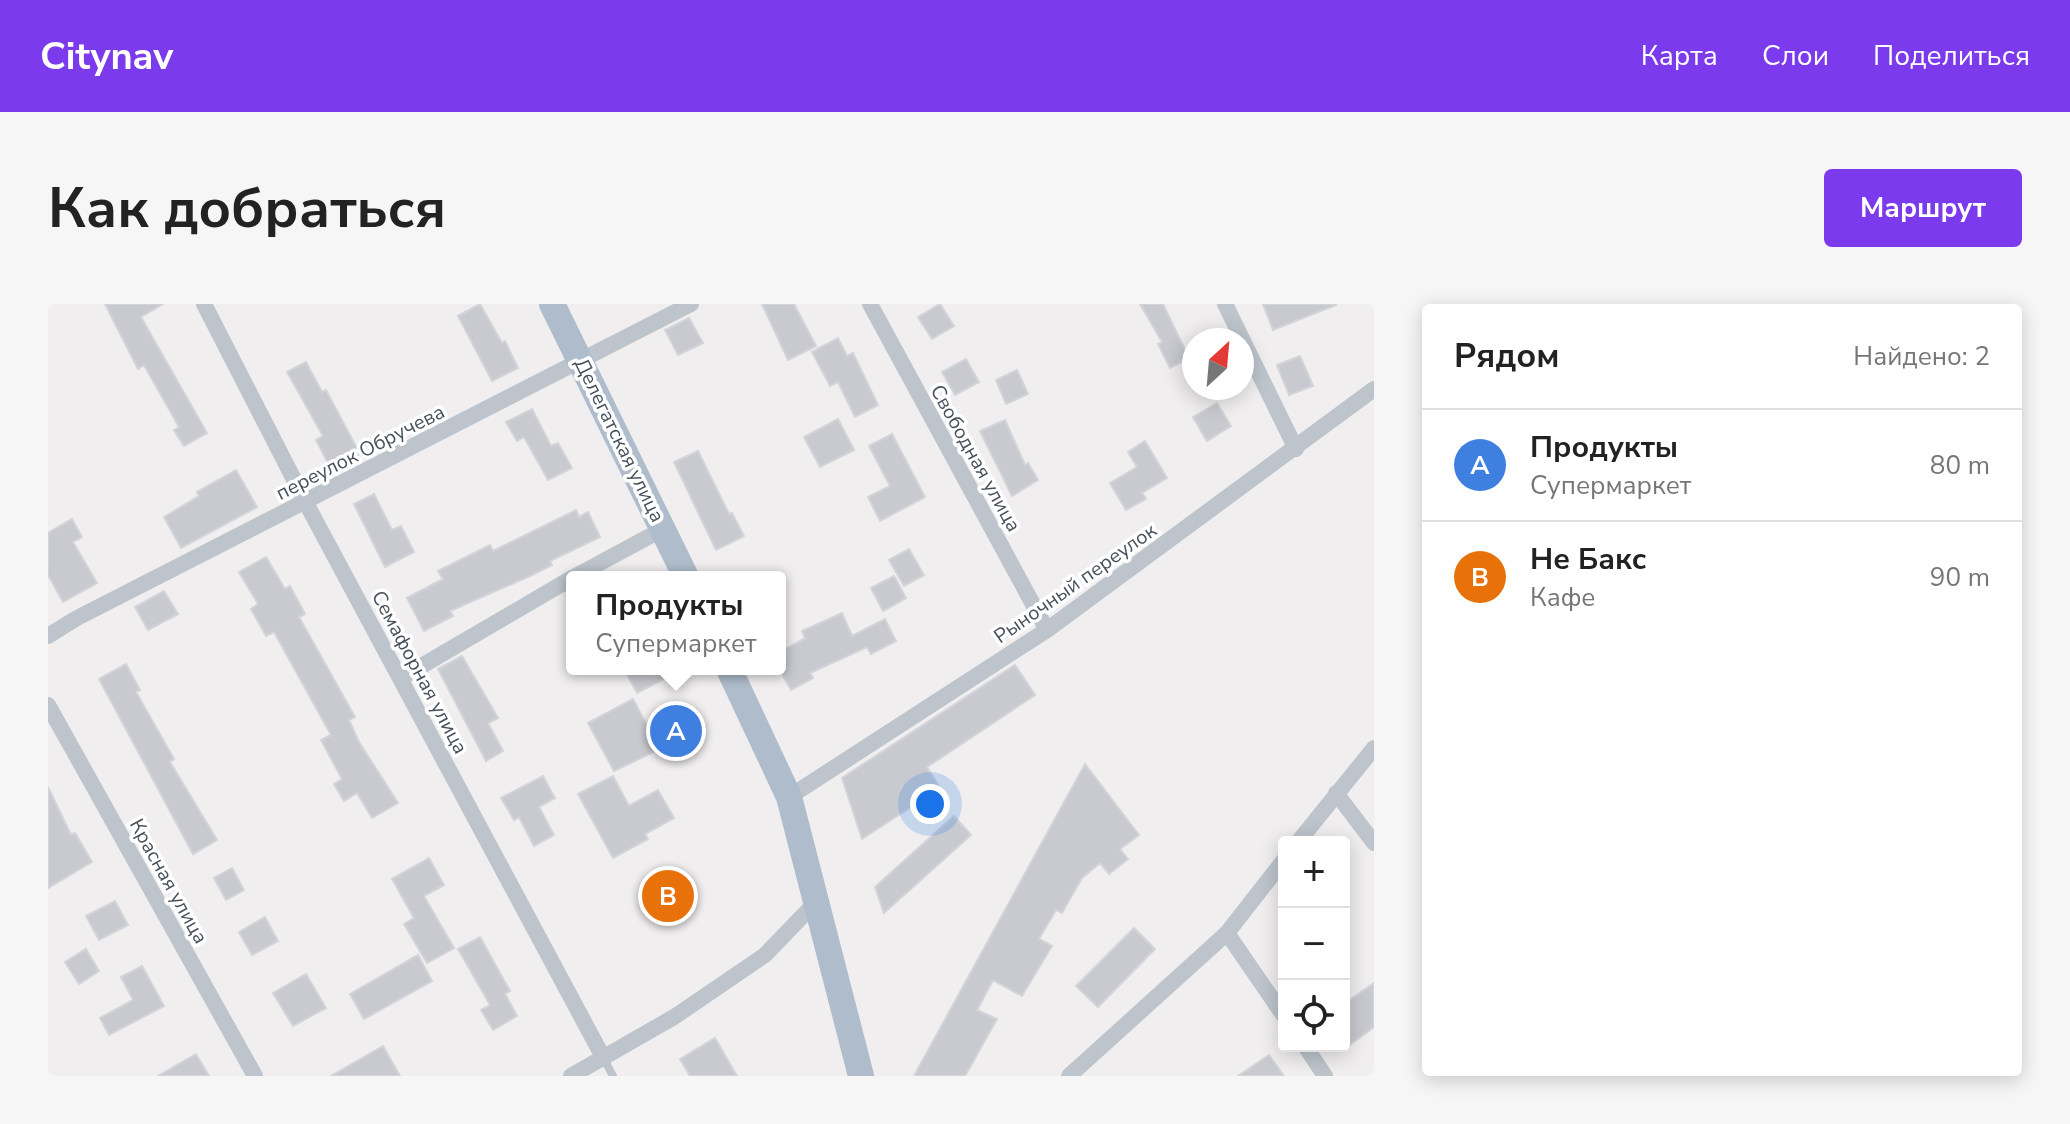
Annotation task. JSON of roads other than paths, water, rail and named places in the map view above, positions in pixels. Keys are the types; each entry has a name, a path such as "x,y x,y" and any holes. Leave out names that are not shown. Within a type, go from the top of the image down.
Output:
{"main road":[{"name":"Делегатская улица","path":"552,304 683,571"},
{"path":"732,675 789,797 861,1076"}],"street":[{"name":"Семафорная улица","path":"204,304 306,503 604,1059"},
{"name":"переулок Обручева","path":"48,636 691,304"},
{"name":"Свободная улица","path":"870,304 1047,630"},
{"path":"1225,304 1296,449"},
{"name":"Рыночный переулок","path":"789,797 1047,630 1374,389"},
{"path":"586,571 663,529"},
{"path":"401,678 566,582"},
{"name":"Красная улица","path":"48,705 255,1076"},
{"path":"1303,836 1374,748"},
{"path":"1336,793 1374,843"},
{"path":"1080,1072 1227,933 1278,868"},
{"path":"571,1076 604,1059 765,955 818,900"},
{"path":"1227,933 1278,1007"},
{"path":"1309,1052 1325,1076"}],"lane":[{"path":"604,1059 613,1076"}],"place":[{"name":"Продукты","path":"676,731"},
{"name":"Не Бакс","path":"668,896"}]}
